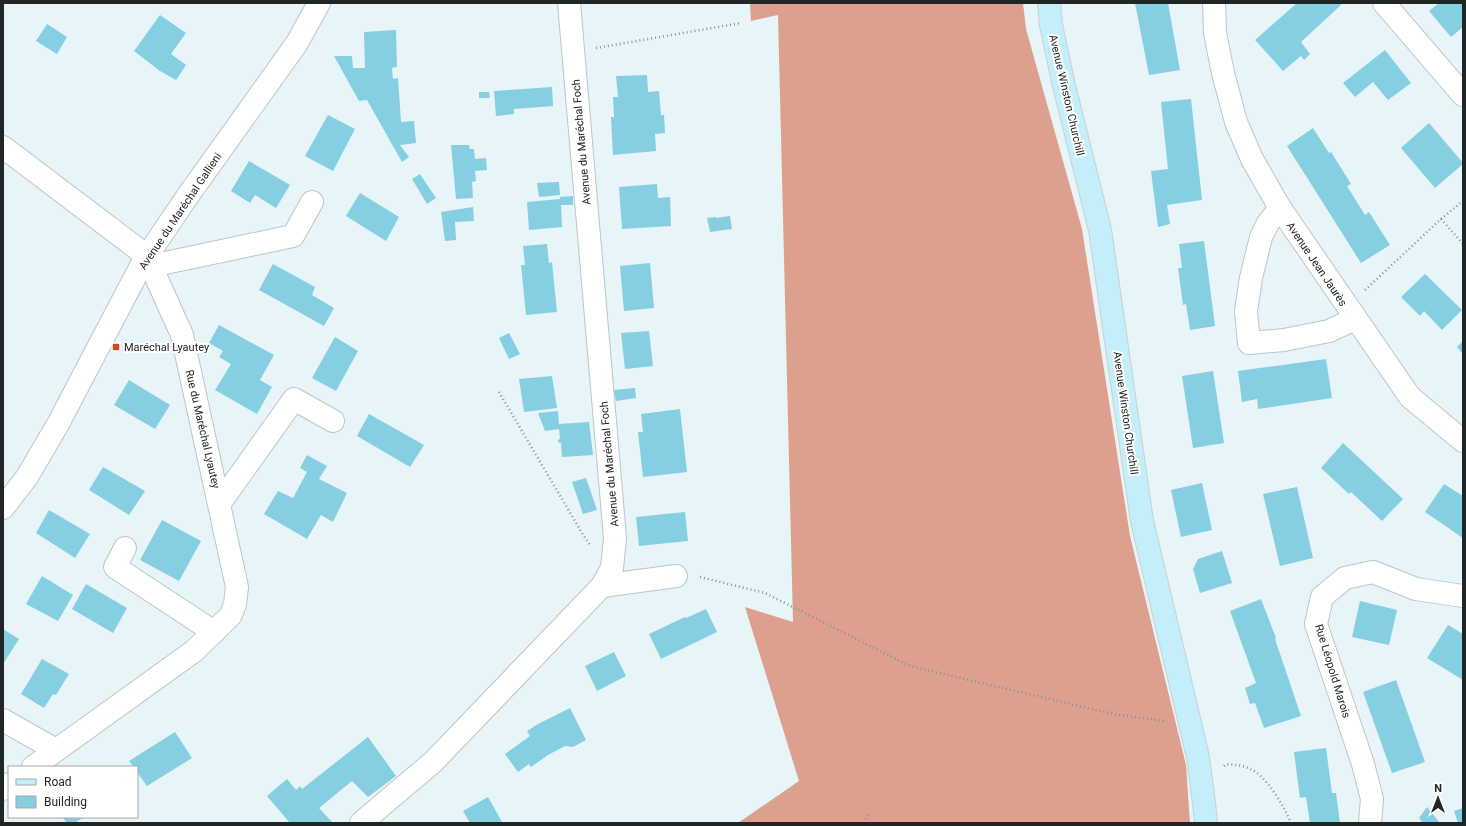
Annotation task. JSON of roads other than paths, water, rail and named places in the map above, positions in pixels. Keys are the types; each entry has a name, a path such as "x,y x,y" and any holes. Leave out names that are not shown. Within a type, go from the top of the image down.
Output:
{"main road":[{"name":"Avenue Winston Churchill","path":"1049,3 1051,25 1064,86 1100,230 1142,521 1198,757 1206,823"}],"street":[{"name":"Avenue du Maréchal Gallieni","path":"3,508 27,477 58,424 147,261 187,197 297,43 319,3"},
{"name":"Avenue du Maréchal Foch","path":"569,3 615,538 612,568 606,579"},
{"path":"1384,3 1463,95"},
{"name":"Avenue Jean Jaurès","path":"1219,5 1215,33 1220,59 1236,122 1252,159 1280,208 1410,397 1463,440"},
{"path":"3,147 147,261 293,236 312,202"},
{"name":"Avenue Jean Jaurès","path":"1280,208 1268,223 1261,237 1251,278 1246,311 1249,343 1284,340 1328,331 1351,313"},
{"name":"Rue du Maréchal Lyautey","path":"34,766 194,651 231,615 235,604 238,587 182,335 147,261"},
{"name":"Rue du Maréchal Lyautey","path":"220,503 294,399 333,421"},
{"path":"125,548 115,567 214,632"},
{"name":"Rue Léopold Marois","path":"1370,823 1372,799 1363,764 1316,624 1322,597 1345,578 1373,572 1416,590 1463,596"},
{"path":"361,823 433,762 606,579 676,576"},
{"path":"3,720 56,750"}],"place":[{"name":"Maréchal Lyautey","path":"116,347"}]}
